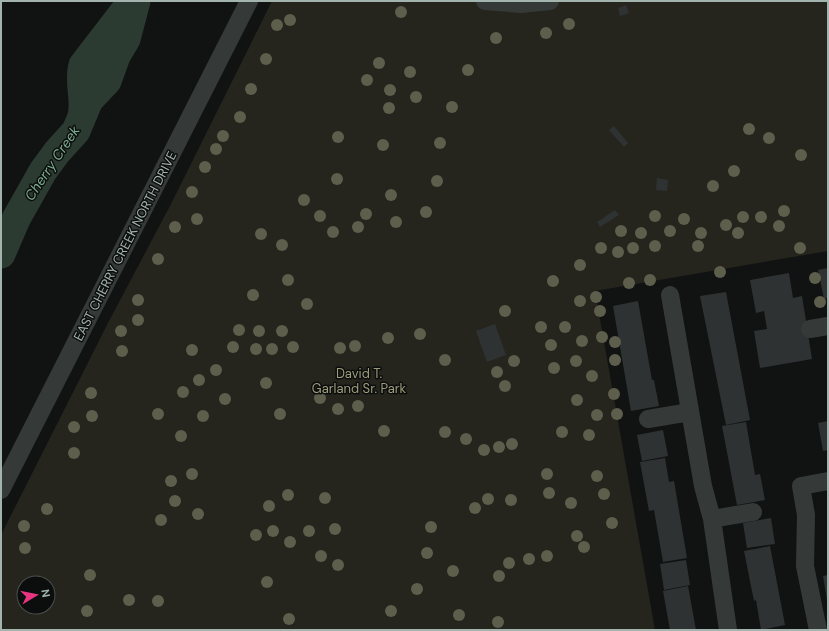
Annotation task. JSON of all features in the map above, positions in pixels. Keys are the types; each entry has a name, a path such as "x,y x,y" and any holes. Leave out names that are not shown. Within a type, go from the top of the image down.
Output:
{"street":[{"name":"EAST CHERRY CREEK NORTH DRIVE","path":"1,490 249,1"},
{"path":"485,1 521,4 550,1"},
{"path":"670,295 703,486 712,519 728,630"},
{"path":"810,329 828,326"},
{"path":"648,419 690,412"},
{"path":"818,630 806,570 806,515 801,486 828,481"},
{"path":"712,519 753,512"}],"green space":[{"name":"David T. Garland Sr. Park","path":"272,1 828,1 828,251 595,291 655,630 1,630 1,535 109,321 171,204"}],"building":[{"path":"626,5 629,13 620,16 618,8"},
{"path":"614,126 628,143 624,147 609,130"},
{"path":"657,178 668,180 667,191 656,190"},
{"path":"615,210 619,215 600,227 597,222"},
{"path":"828,268 828,298 824,299 818,270"},
{"path":"789,273 793,298 802,296 812,359 760,368 754,331 767,329 764,311 756,313 750,280"},
{"path":"726,292 750,420 726,425 700,296"},
{"path":"638,301 652,380 654,380 659,406 631,411 613,306"},
{"path":"495,324 506,355 487,362 476,331"},
{"path":"828,421 828,450 823,451 818,423"},
{"path":"746,422 755,475 760,474 765,500 737,505 722,426"},
{"path":"663,430 668,456 642,461 637,435"},
{"path":"665,458 669,482 674,481 687,558 663,562 654,510 649,511 640,462"},
{"path":"771,518 775,544 747,548 743,523"},
{"path":"770,546 785,625 761,630 756,600 754,601 744,551"},
{"path":"686,560 690,585 664,590 660,564"},
{"path":"828,575 828,600 827,600 823,576"},
{"path":"688,586 696,630 670,630 663,591"}],"waterway":[{"name":"Cherry Creek","path":"1,254 16,219 43,171 57,152 76,131 89,100 107,81 116,56 126,39 136,1"},
{"name":"Cherry Creek","path":"82,116 83,103 81,78 83,65 130,4"}]}
